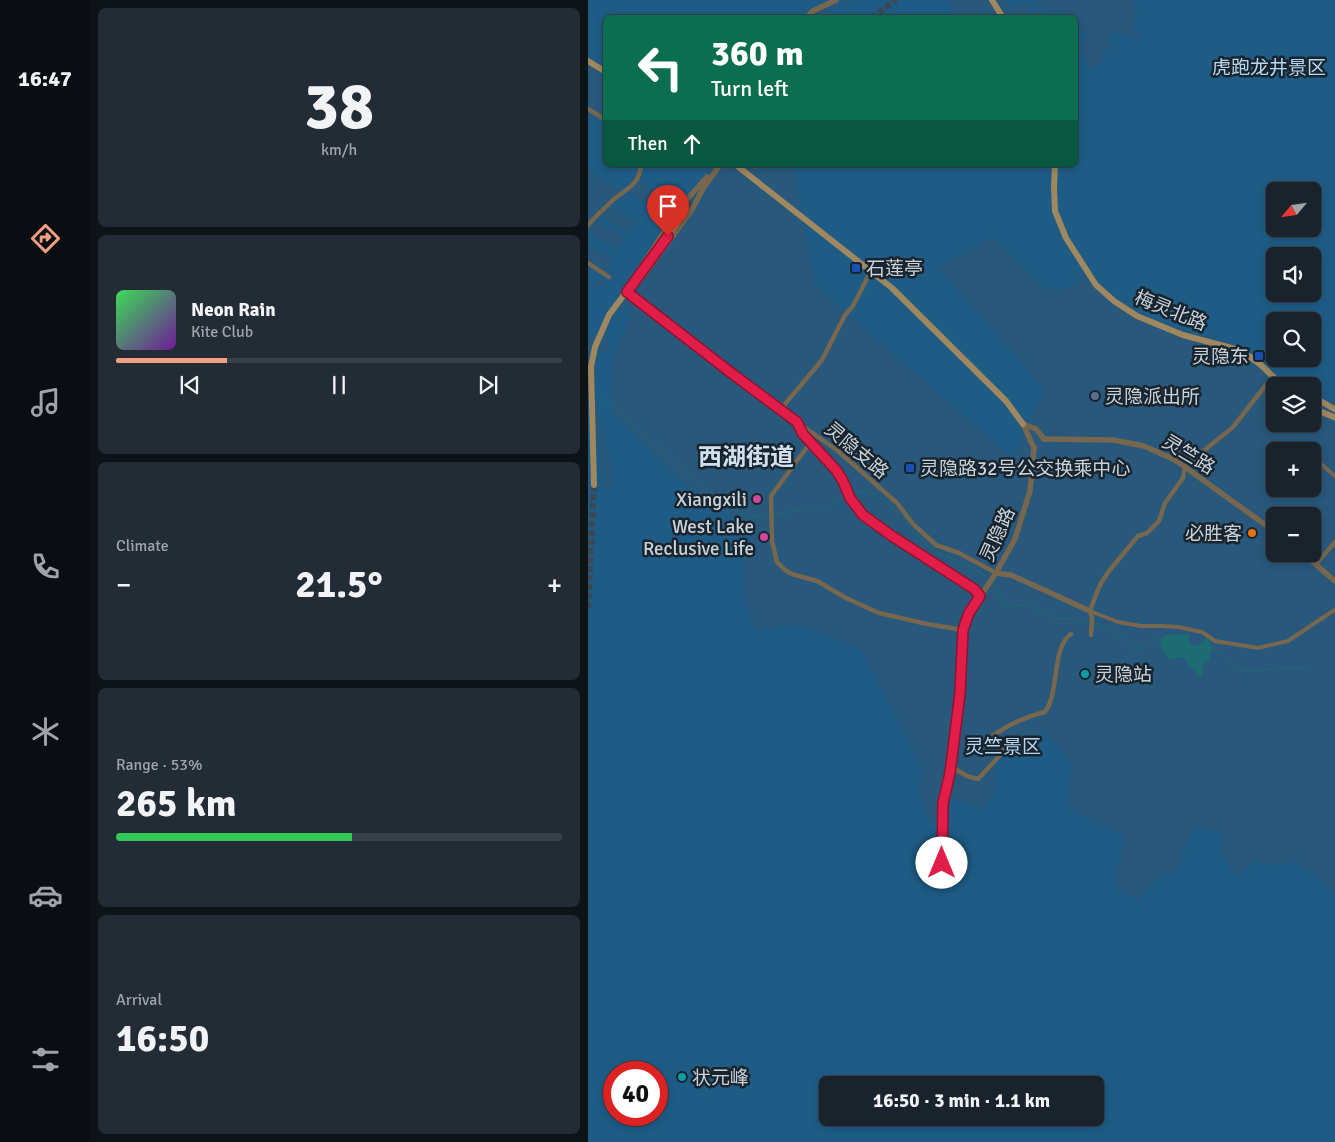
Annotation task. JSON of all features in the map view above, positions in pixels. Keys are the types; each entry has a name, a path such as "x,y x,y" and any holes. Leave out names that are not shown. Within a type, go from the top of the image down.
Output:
{"main road":[{"path":"992,0 1001,15"},
{"path":"588,61 603,70"},
{"path":"739,167 892,288 1006,401 1023,424"},
{"name":"梅灵北路","path":"1055,167 1055,211 1066,238 1096,285 1114,301 1136,316 1183,335 1235,348 1261,365 1273,376"},
{"path":"594,486 591,347 609,315 678,222"},
{"path":"1321,401 1336,410"},
{"path":"1321,412 1336,418"}],"street":[{"path":"809,15 813,11 836,0"},
{"path":"588,110 603,118"},
{"path":"588,225 615,199 632,187 637,180 640,167"},
{"path":"627,292 637,272 681,206 717,167"},
{"path":"627,292 641,279 680,226 718,167"},
{"path":"588,263 609,277"},
{"path":"783,412 785,404 822,360 845,315 853,306 871,271"},
{"name":"灵隐支路","path":"627,292 783,412 853,463 897,503 913,524 936,545 959,552 996,574"},
{"path":"1091,635 1092,620 1090,611 1095,596 1109,571 1138,536 1147,533 1159,521 1165,503 1183,478 1184,466 1233,427 1273,376"},
{"path":"797,422 799,428 810,442 836,470 850,498 863,515 974,589 980,596"},
{"path":"1023,424 1036,429 1044,439 1034,448 1023,424"},
{"name":"灵竺路","path":"1044,439 1113,440 1144,446 1175,460 1266,525"},
{"path":"810,442 771,496 773,552 777,562 792,574 816,581 846,598 879,613 963,630"},
{"name":"灵隐路","path":"942,863 943,803 950,773 961,677 963,630 969,613 996,574 1015,539 1030,491 1034,448"},
{"path":"1321,464 1336,477"},
{"path":"1336,540 1317,563 1336,582"},
{"path":"996,574 1010,575 1118,622 1141,626 1178,627 1202,632 1215,641 1258,648 1288,641 1336,609"},
{"path":"950,773 955,769 967,776 978,779 1005,750 992,737 1012,724 1045,712 1052,699 1059,656 1065,641 1071,634"}],"green space":[{"name":"灵竺景区","path":"588,0 1335,0 1335,1142 768,1142 668,1079 668,1061 650,1061 588,956"},
{"path":"588,0 832,0 811,15 603,15 603,65 588,56"},
{"path":"852,0 947,0 955,15 826,15 830,9"},
{"path":"1005,0 1037,0 1035,5 1056,13 1060,11 1068,15 1048,15 1036,9 1030,13 1030,15 1021,15 1033,8 1029,2 1012,6"},
{"name":"虎跑龙井景区","path":"1133,0 1335,0 1335,396 1330,404 1321,399 1321,377 1281,377 1269,367 1321,367 1321,312 1266,312 1266,365 1250,352 1240,347 1174,327 1142,314 1113,296 1090,271 1083,273 1076,283 1067,288 1045,289 992,237 938,267 1044,389 1013,458 816,286 793,167 1078,167 1078,27 1083,31 1085,39 1079,49 1087,66 1093,69 1100,65 1103,60 1104,46 1113,56 1117,53 1108,40 1111,35 1118,32 1134,39 1140,36 1133,26 1137,13"},
{"path":"588,112 603,121 603,167 638,167 633,180 622,191 588,171"},
{"path":"643,167 711,167 682,202 654,241 596,336 588,335 588,284 598,288 609,284 603,280 597,283 588,279 588,266 600,273 605,271 612,259 588,244 588,232 617,250 624,238 597,220 600,216 628,235 636,222 611,207 629,192 650,207 658,196 639,178"},
{"path":"624,305 631,310 611,366 612,413 675,477 754,532 744,553 744,598 756,630 800,625 861,650 923,769 918,787 929,819 941,826 952,797 980,809 993,796 997,756 1046,732 1072,766 1067,809 1124,836 1114,887 1137,900 1162,874 1175,874 1194,827 1223,832 1220,852 1237,877 1254,861 1274,866 1294,861 1335,892 1335,1142 588,1142 588,402 605,488 614,487 597,402 596,385 599,351 603,354 609,350 607,330 611,320"}],"shaded area":[{"path":"1189,633 1189,642 1195,646 1207,638 1212,646 1212,651 1209,655 1210,660 1202,666 1203,674 1200,676 1182,657 1169,659 1161,646 1160,640 1166,635"}],"waterway":[{"path":"595,395 612,405 688,475 742,515 751,517 770,514"},
{"path":"850,494 860,491 877,495 905,518 910,528 933,550 977,570 989,579"},
{"path":"774,514 830,506 846,496"},
{"path":"992,582 999,591 1001,603 1013,606 1030,605 1054,618 1076,619 1089,623"},
{"path":"1093,623 1114,633 1132,648 1138,649 1156,639 1160,640"},
{"path":"1212,646 1230,664 1243,672 1300,668 1311,664"}],"tunnel":[{"path":"875,15 896,0"},
{"path":"678,222 694,201"},
{"path":"588,608 594,485"}],"place":[{"name":"石莲亭","path":"856,268"},
{"name":"灵隐东","path":"1259,356"},
{"name":"灵隐派出所","path":"1095,396"},
{"name":"灵隐路32号公交换乘中心","path":"910,468"},
{"name":"Xiangxili","path":"757,499"},
{"name":"必胜客","path":"1252,533"},
{"name":"West Lake Reclusive Life","path":"764,537"},
{"name":"灵隐站","path":"1085,674"},
{"name":"状元峰","path":"682,1077"}],"district":[{"name":"西湖街道","path":"746,457"}],"route":[{"path":"668,236 627,292 797,422 803,434 836,470 850,498 863,515 974,589 980,596 969,613 963,630 960,693 950,773 943,803 942,863"}]}
